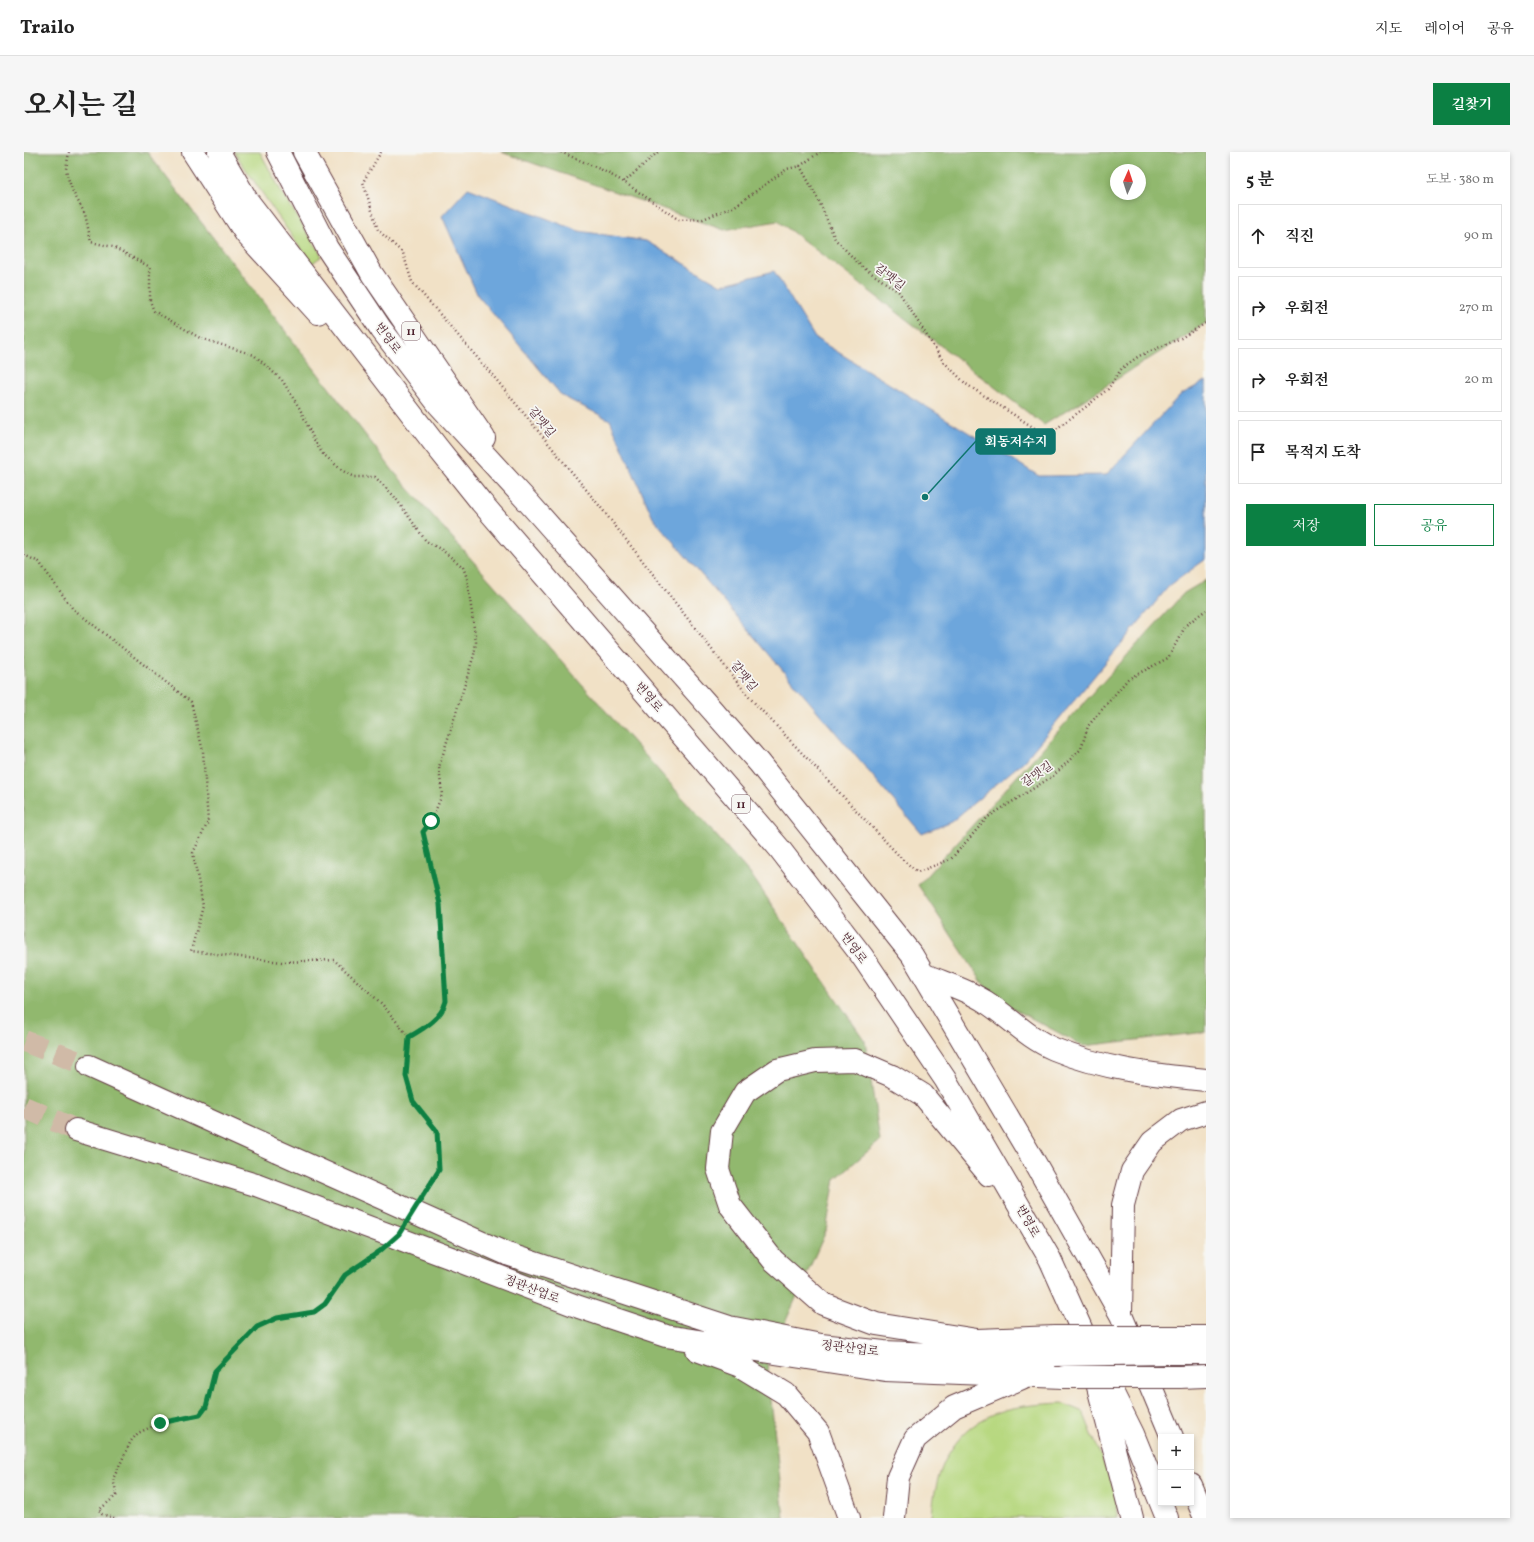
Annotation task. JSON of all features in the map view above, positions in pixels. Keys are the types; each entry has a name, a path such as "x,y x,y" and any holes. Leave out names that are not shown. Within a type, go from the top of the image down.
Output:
{"highway":[{"name":"번영로","path":"193,152 246,234 437,447"},
{"name":"번영로","path":"219,152 247,200 437,447 481,502 793,866 862,956 945,1080 1050,1259 1084,1335 1133,1434 1167,1518"},
{"name":"번영로","path":"278,152 327,248 381,329 439,405 529,503 759,763 912,955 1034,1161 1121,1314 1171,1434"},
{"name":"번영로","path":"304,152 372,274 529,503"},
{"path":"924,975 986,1002 1015,1025 1053,1049 1098,1063 1162,1075 1206,1080"},
{"path":"977,1340 876,1324 823,1304 773,1260 730,1205 718,1169 722,1131 745,1092 777,1070 815,1061 855,1060 892,1076 923,1095 1027,1220"},
{"name":"정관산업로","path":"89,1066 507,1254 729,1327 821,1345 884,1352 960,1355 1055,1346"},
{"path":"1121,1314 1123,1205 1132,1171 1152,1142 1181,1120 1206,1112"},
{"name":"정관산업로","path":"76,1130 256,1185 579,1307 666,1336 885,1370 1064,1377 1206,1376"},
{"path":"1084,1335 1132,1518"},
{"path":"666,1336 699,1351 740,1366 786,1394 818,1432 849,1518"},
{"path":"1167,1345 1206,1336"},
{"path":"784,1337 977,1340 1055,1346 1167,1345 1206,1353"},
{"path":"894,1518 898,1477 915,1439 954,1407 1029,1375"},
{"path":"1194,1493 1204,1518"}],"path":[{"path":"69,152 66,169 68,178 73,192 85,214 91,242 113,247 150,267 150,301 154,311 200,338 254,355 268,366 282,380 300,409 316,444 323,454 343,471 354,477 375,477 394,496 426,541 442,550 463,567 467,578 476,642 474,654 439,767 442,795 431,821 423,832 440,904 446,1001 444,1009 424,1029 409,1037"},
{"name":"갈맷길","path":"381,152 363,182 378,230 404,253 412,282 494,377 602,509 749,697 904,861 918,872 951,859 988,817 1053,776 1081,749 1088,726 1128,679 1168,658 1186,625 1206,610"},
{"path":"561,152 602,170 624,182 679,220 703,219 735,206 787,169 800,166 820,152"},
{"path":"624,182 658,152"},
{"name":"갈맷길","path":"800,166 835,239 861,266 899,292 943,361 966,384 1039,431 1056,429 1087,406 1108,389 1122,368 1139,356 1181,338 1206,323"},
{"path":"24,554 39,562 72,608 191,702 203,751 208,822 193,853 203,906 190,951 282,962 334,960 382,1004 409,1037 406,1076 413,1101 437,1131 439,1170 420,1198"},
{"path":"114,1518 102,1514 99,1510 117,1495 113,1479 131,1441 138,1433 160,1423 200,1415 206,1407 215,1371 257,1327 277,1318 314,1312 325,1304 345,1275 384,1247"}],"green space":[{"path":"24,152 147,152 394,472 752,876 865,1041 880,1141 835,1179 826,1231 767,1363 784,1518 24,1518"},
{"path":"234,152 260,152 281,191 322,256 311,264"},
{"path":"501,152 1206,152 1206,323 1044,425 778,221 724,230"},
{"path":"1206,580 1206,1032 1083,1046 992,997 918,885 1184,593"},
{"path":"1062,1403 1083,1412 1116,1494 1118,1518 932,1518 937,1483 943,1466 950,1451 972,1426 987,1417 1012,1408"}],"water":[{"path":"468,188 579,231 646,241 721,285 774,271 815,338 1039,476 1106,475 1180,395 1206,381 1206,559 1169,586 1024,761 951,822 922,834 653,518 610,420 562,396 478,296 442,216"}],"tunnel":[{"path":"24,1041 89,1066"},
{"path":"24,1107 76,1130"}],"place":[{"name":"회동저수지","path":"925,497"}],"route":[{"path":"160,1423 200,1415 206,1407 215,1371 257,1327 277,1318 314,1312 325,1304 345,1275 380,1251 399,1234 439,1170 437,1131 413,1101 406,1076 409,1037 424,1029 444,1009 446,1001 440,904 429,863 423,832 431,821"}]}
